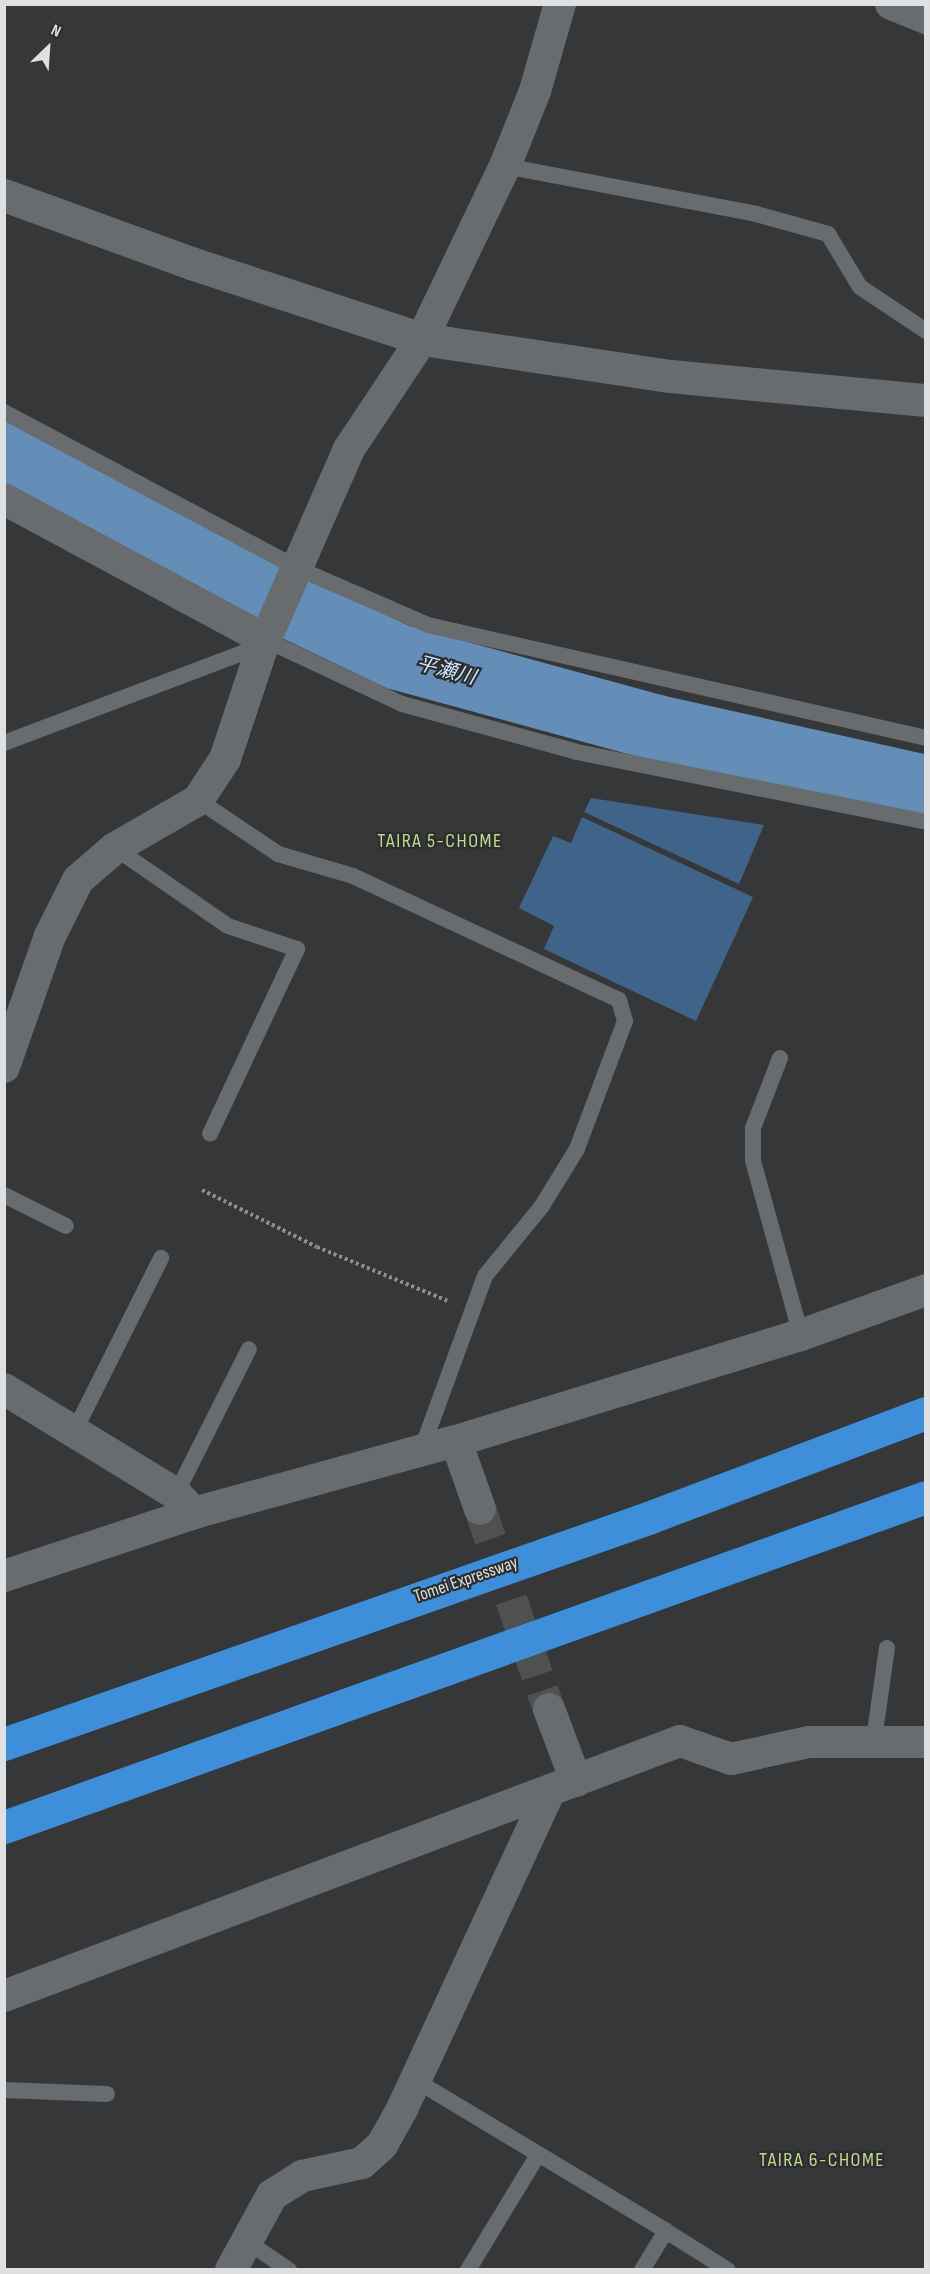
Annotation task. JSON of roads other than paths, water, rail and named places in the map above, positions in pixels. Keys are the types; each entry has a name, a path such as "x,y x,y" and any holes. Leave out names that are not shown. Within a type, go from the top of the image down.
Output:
{"highway":[{"name":"Tomei Expressway","path":"4,1744 648,1518 926,1413"},
{"path":"4,1827 926,1497"}],"street":[{"path":"4,1067 50,936 78,880 115,848 198,800 225,759 265,643 349,449 422,339 505,166 535,91 560,4"},
{"path":"891,4 926,18"},
{"path":"4,195 191,263 422,339 670,376 926,400"},
{"path":"4,499 265,643"},
{"path":"4,1576 185,1504 421,1451 456,1441 801,1335 926,1290"},
{"path":"4,1389 185,1504"},
{"path":"456,1441 480,1509"},
{"path":"231,2270 272,2195 302,2176 362,2163 382,2145 563,1787 549,1709"},
{"path":"4,1996 681,1741 731,1759 809,1742 874,1739 926,1742"}],"lane":[{"path":"505,166 756,214 828,234 860,287 926,331"},
{"path":"4,412 297,568 428,625 926,738"},
{"path":"4,743 265,643 402,704 577,752 926,822"},
{"path":"198,800 279,854 353,876 619,1000 625,1022 577,1149 542,1206 485,1276 421,1451"},
{"path":"115,848 228,926 297,949 210,1134"},
{"path":"780,1058 753,1128 753,1161 801,1335"},
{"path":"4,1195 66,1226"},
{"path":"73,1434 161,1258"},
{"path":"185,1504 249,1349"},
{"path":"874,1739 887,1648"},
{"path":"415,2080 728,2270"},
{"path":"4,2090 107,2094"},
{"path":"468,2270 538,2155"},
{"path":"642,2270 666,2231"},
{"path":"246,2241 290,2270"}],"waterway":[{"name":"平瀬川","path":"4,452 245,584 398,657 657,728 926,788"}],"tunnel":[{"path":"480,1509 549,1709"}],"district":[{"name":"TAIRA 5-CHOME","path":"440,841"},
{"name":"TAIRA 6-CHOME","path":"822,2160"}]}
